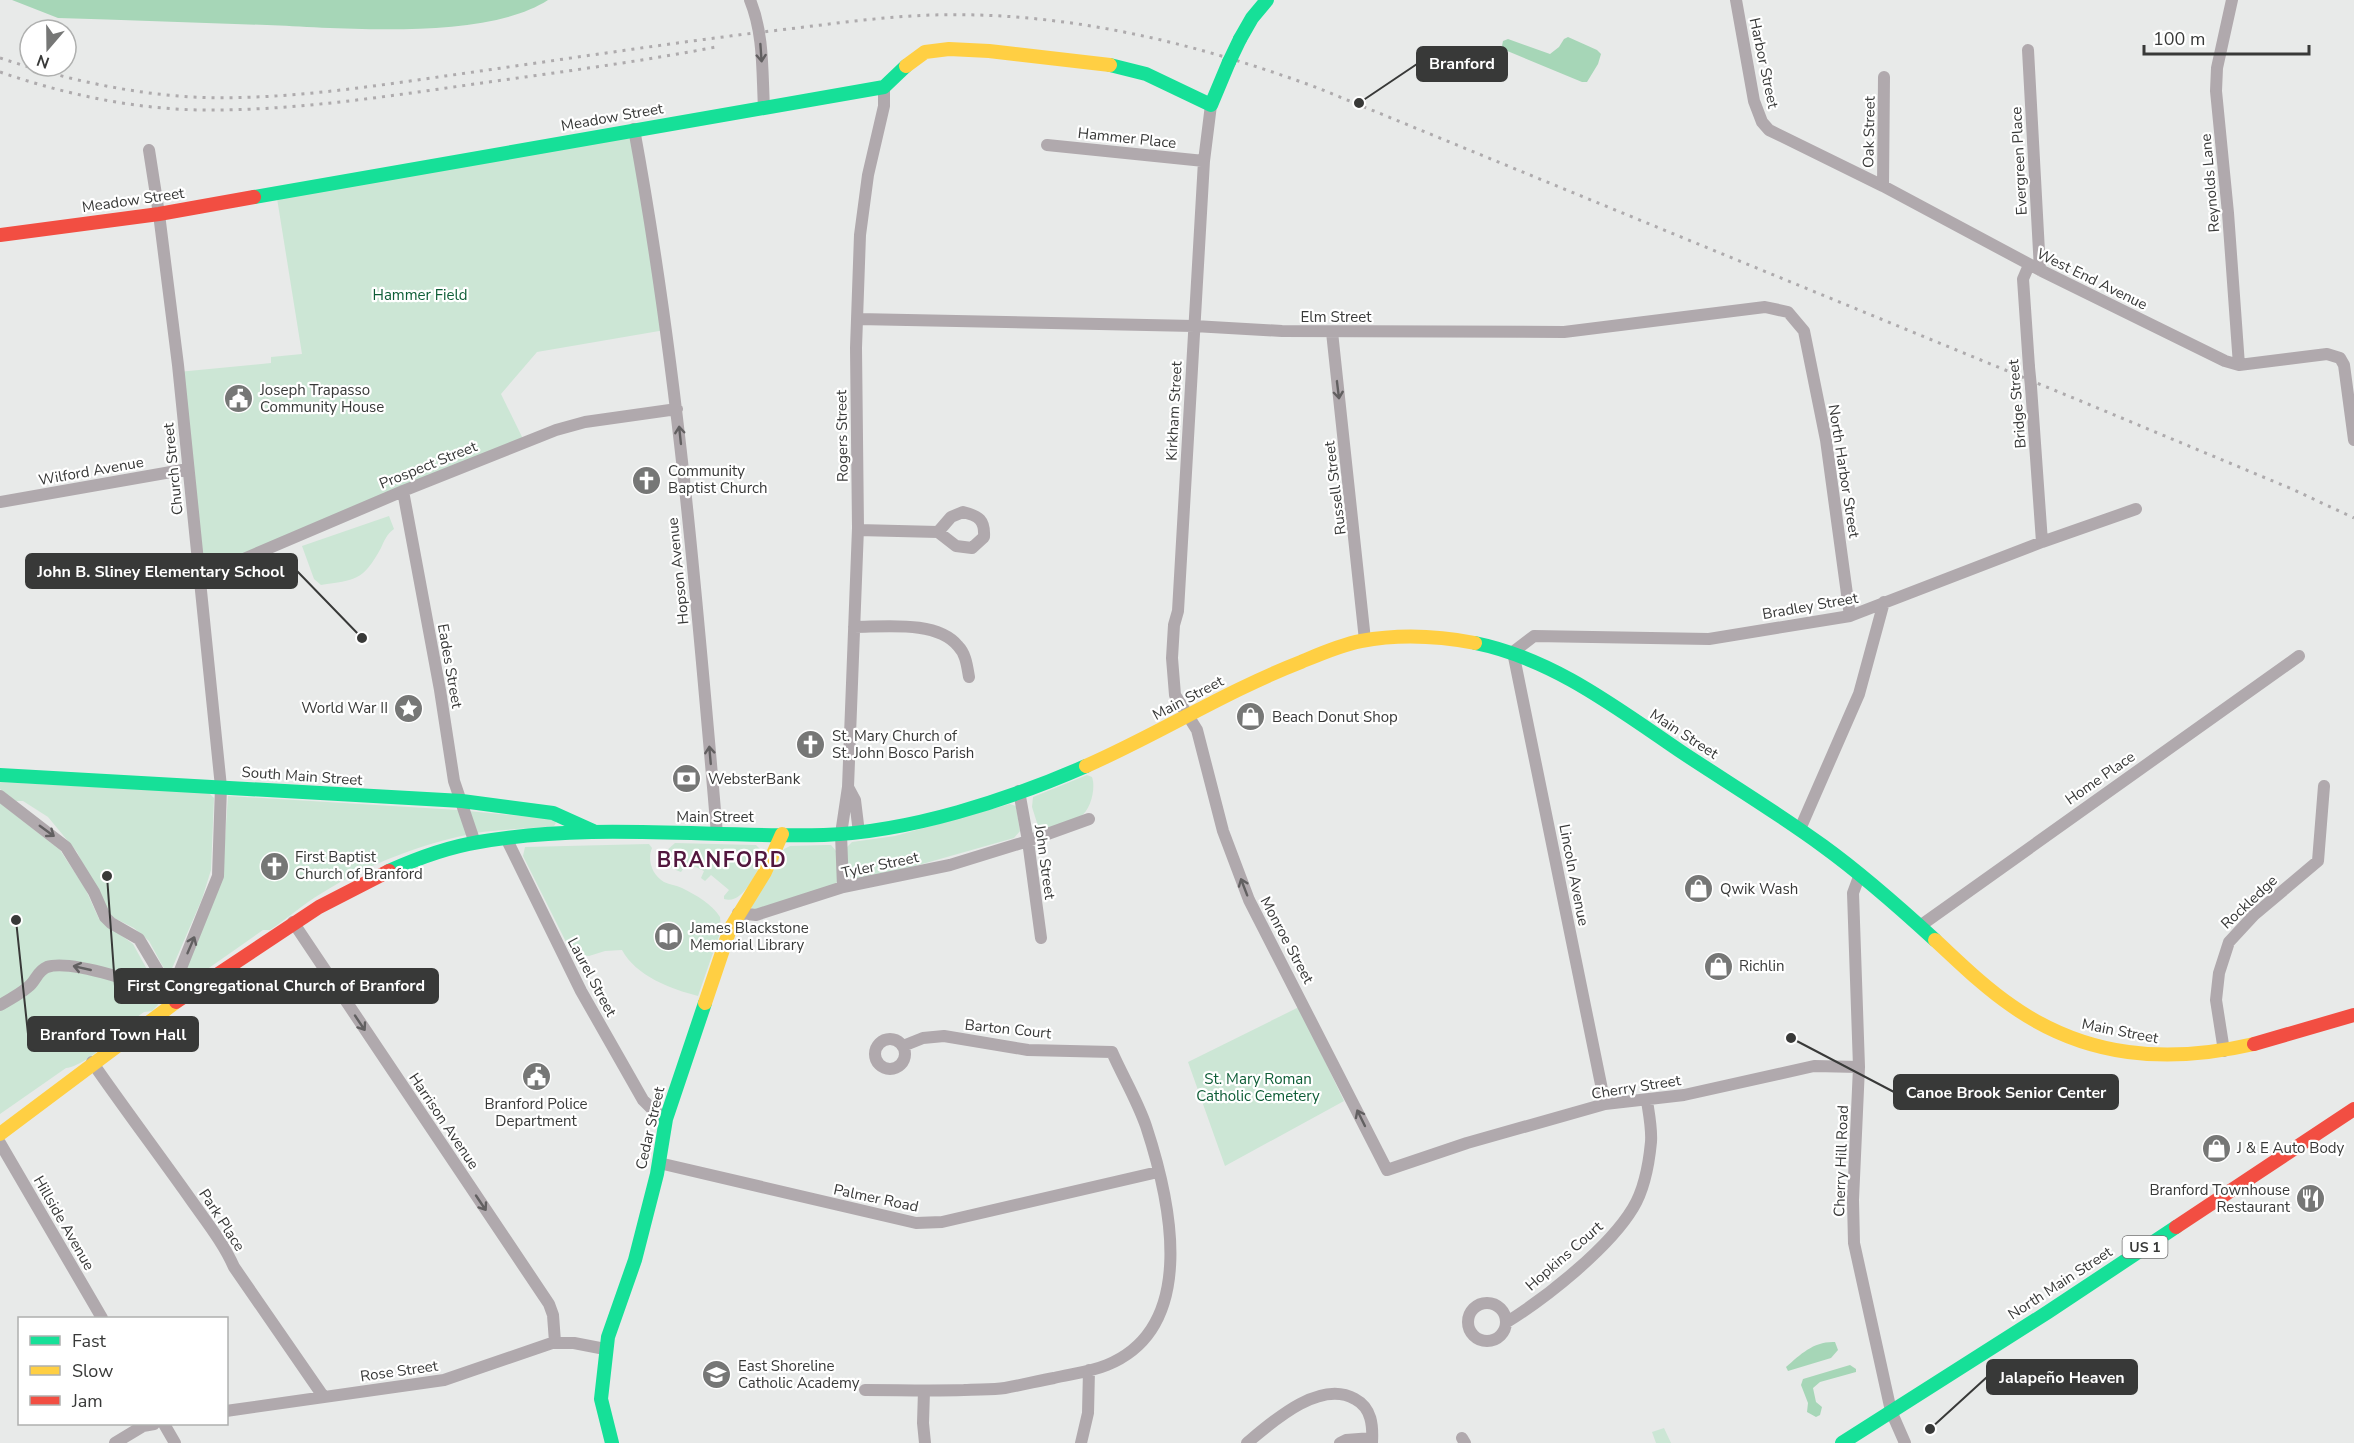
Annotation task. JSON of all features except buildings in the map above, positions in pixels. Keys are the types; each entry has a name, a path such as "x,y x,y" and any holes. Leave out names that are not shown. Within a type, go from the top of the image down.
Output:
{"main road":[{"path":"884,87 898,71 925,52 959,50 1118,66 1146,74 1211,105 1240,39 1252,18 1268,0"},
{"name":"Meadow Street","path":"0,235 159,214 884,87"},
{"name":"Main Street","path":"0,1134 92,1062 176,1001 293,922 375,876 418,858 475,843 506,838 597,833 841,834 859,833 925,819 1019,791 1111,754 1160,732 1244,686 1299,662 1365,640 1446,638 1513,652 1551,670 1602,700 1800,829 1860,874 1971,974 2025,1015 2073,1040 2116,1050 2163,1056 2224,1051 2268,1041 2354,1015"},
{"name":"South Main Street","path":"0,775 462,801 553,813 597,833"},
{"name":"Cedar Street","path":"612,1443 602,1399 601,1380 605,1349 635,1260 659,1163 666,1119 728,934 738,913 765,872 782,834"},
{"name":"North Main Street","path":"1842,1443 2048,1311 2354,1109"}],"street":[{"path":"750,0 756,16 761,48 764,108"},
{"name":"Harbor Street","path":"1736,0 1754,101 1762,122 1769,130"},
{"name":"Reynolds Lane","path":"2232,0 2217,68 2216,91 2240,365"},
{"name":"Evergreen Place","path":"2028,50 2034,267"},
{"name":"Oak Street","path":"1883,186 1884,77"},
{"name":"Rogers Street","path":"843,887 841,834 848,787 858,530 856,348 860,235 868,175 884,106 884,87"},
{"name":"Kirkham Street","path":"1187,716 1175,695 1172,658 1174,625 1178,611 1204,161 1211,105"},
{"name":"Hopson Avenue","path":"634,129 677,409 717,834"},
{"name":"West End Avenue","path":"1769,130 1883,186 2034,267 2208,354 2240,365 2326,354 2340,358 2344,366 2354,440"},
{"name":"Hammer Place","path":"1047,145 1204,161"},
{"name":"Church Street","path":"149,150 159,214 188,469 221,787 218,876 179,973 176,1001"},
{"name":"Bridge Street","path":"2034,267 2023,279 2042,542"},
{"name":"Elm Street","path":"858,319 1194,326 1332,332 1564,332 1765,307 1788,312 1804,331"},
{"name":"North Harbor Street","path":"1804,331 1826,440 1850,616"},
{"name":"Russell Street","path":"1332,332 1365,640"},
{"name":"Prospect Street","path":"199,578 403,491 556,430 585,422 677,409"},
{"name":"Wilford Avenue","path":"0,502 188,469"},
{"name":"Eades Street","path":"403,491 440,690 454,781 475,843"},
{"name":"Bradley Street","path":"1513,652 1534,636 1709,639 1850,616 1866,612 1884,602 2136,508"},
{"path":"858,530 938,532"},
{"path":"1800,829 1859,694 1884,602"},
{"path":"854,627 923,628 938,632 959,647 964,656 969,677"},
{"name":"Lincoln Avenue","path":"1513,652 1605,1104"},
{"name":"Home Place","path":"1920,926 2298,656"},
{"name":"Monroe Street","path":"1187,716 1197,730 1223,831 1249,900 1387,1170"},
{"name":"Rockledge","path":"2224,1051 2216,1000 2219,973 2229,942 2254,915 2318,861 2324,786"},
{"name":"Rogers Street","path":"848,787 855,800 859,833"},
{"name":"John Street","path":"1019,791 1041,938"},
{"path":"0,796 66,847 94,892 105,917 139,939 176,1001"},
{"name":"Tyler Street","path":"738,913 756,915 843,887 950,865 1089,819"},
{"name":"Laurel Street","path":"506,838 596,1019 643,1100 666,1119"},
{"name":"Cherry Hill Road","path":"1860,874 1853,893 1860,1066 1853,1200 1854,1243 1891,1411 1905,1443"},
{"name":"Harrison Avenue","path":"293,922 549,1304 553,1314 555,1342"},
{"path":"0,1005 29,987 41,970 59,965 85,969 148,986 176,1001"},
{"name":"Barton Court","path":"903,1046 923,1038 944,1036 1028,1050 1112,1052 1135,1096 1158,1172"},
{"name":"Park Place","path":"92,1062 132,1122 227,1251 234,1267 323,1396"},
{"name":"Cherry Street","path":"1387,1170 1467,1143 1605,1104 1647,1101 1814,1066 1860,1066"},
{"name":"Hopkins Court","path":"1507,1322 1575,1270 1621,1226 1634,1206 1643,1182 1652,1140 1647,1101"},
{"name":"Hillside Avenue","path":"0,1143 101,1317"},
{"name":"Palmer Road","path":"659,1163 916,1223 942,1222 1158,1172"},
{"path":"865,1390 924,1391 1004,1388 1107,1365 1137,1346 1152,1329 1161,1311 1170,1272 1164,1192 1158,1172"},
{"name":"Rose Street","path":"228,1412 444,1380 555,1342 605,1349"},
{"path":"1082,1443 1088,1413 1089,1370"},
{"path":"924,1391 922,1423 925,1443"},
{"path":"1247,1443 1275,1420 1318,1395 1345,1393 1363,1403 1372,1418 1372,1440 1346,1440 1340,1443"},
{"path":"116,1443 148,1425"},
{"path":"165,1425 175,1443"}],"green space":[{"name":"Hammer Field","path":"634,129 665,330 537,352 501,394 525,443 199,578 178,372 271,363 271,357 302,354 276,192"},
{"path":"389,516 394,529 363,573 350,580 321,585 314,579 302,546"},
{"path":"1087,775 1092,777 1093,787 1090,804 1084,814 1076,819 1050,827 1038,826 1032,807 1033,797"},
{"path":"0,782 209,793 214,798 211,870 202,899 170,973 167,974 149,941 134,928 108,915 77,852 48,817 23,801 16,801 0,789"},
{"path":"228,796 458,810 553,819 556,823 554,826 456,837 377,864 315,897 270,930 263,930 206,970 201,978 193,981 187,977 185,970 223,867"},
{"path":"0,803 60,850 85,888 99,919 133,944 149,973 158,1005 152,1011 144,1012 108,1038 106,1043 90,1057 77,1065 66,1068 0,1114"},
{"path":"1010,804 1016,806 1020,831 1014,838 894,872 855,880 847,874 846,848 852,842 895,836"},
{"path":"675,843 756,845 761,850 763,860 743,893 731,900 724,899 729,890 711,875 705,881 701,878 704,871 687,863 681,872 669,865 665,852"},
{"path":"649,844 652,848 650,857 652,867 656,875 666,883 682,888 698,897 713,908 720,917 721,930 698,996 677,990 645,974 628,959 622,950 605,951 589,956 581,955 577,964 523,856 525,847"},
{"path":"831,845 837,852 837,882 833,887 752,911 751,905 784,849 790,846"},
{"name":"St. Mary Roman Catholic Cemetery","path":"1299,1007 1344,1101 1225,1166 1188,1062"},
{"path":"1664,1428 1671,1443 1656,1443 1652,1432"}],"shaded area":[{"path":"12,0 548,0 521,13 488,22 412,29 58,18"},
{"path":"1568,37 1601,54 1587,82 1582,82 1505,50 1502,46 1503,41 1508,39 1550,54"},
{"path":"1827,1342 1835,1342 1838,1350 1831,1358 1788,1371 1786,1367 1808,1349"},
{"path":"1850,1365 1856,1369 1856,1372 1820,1382 1813,1388 1816,1402 1822,1407 1820,1415 1816,1417 1807,1412 1808,1403 1801,1385 1803,1379"}],"railway":[{"path":"0,58 46,72 118,88 167,95 223,98 350,89 730,36 911,16 981,15 1030,18 1128,33 1224,57 1318,88 2088,404 2292,489 2354,518"},
{"path":"0,72 99,99 150,107 236,110 377,98 716,47"}],"traffic: fast":[{"path":"1240,39 1252,18 1267,0"},
{"path":"1229,62 1240,39"},
{"path":"1110,65 1146,74 1211,105 1229,62"},
{"path":"254,197 884,87 906,66"},
{"path":"1475,643 1532,661 1558,673 1609,703 1823,846 1935,940"},
{"path":"389,871 422,857 456,847 522,836 608,832 781,835 857,833 924,821 958,812 1024,791 1086,766"},
{"path":"0,775 462,801 553,813 593,831"},
{"path":"612,1443 601,1399 608,1337 635,1260 657,1174 666,1119 705,1003"},
{"path":"1842,1443 2048,1312 2176,1227"}],"traffic: slow":[{"path":"906,66 925,52 949,49 989,51 1110,65"},
{"path":"1086,766 1273,673 1345,645 1375,639 1404,637 1433,637 1475,643"},
{"path":"705,1003 730,929 765,872 782,834"},
{"path":"1935,940 2002,999 2040,1023 2069,1037 2128,1052 2159,1054 2190,1054 2254,1044"},
{"path":"0,1134 176,1002"}],"traffic: jam":[{"path":"0,235 159,214 254,197"},
{"path":"176,1002 319,907 389,871"},
{"path":"2254,1044 2354,1015"},
{"path":"2176,1227 2354,1109"}],"place":[{"name":"Branford","path":"1359,103"},
{"name":"Joseph Trapasso Community House","path":"239,399"},
{"name":"Community Baptist Church","path":"647,480"},
{"name":"John B. Sliney Elementary School","path":"362,638"},
{"name":"World War II","path":"409,708"},
{"name":"Beach Donut Shop","path":"1251,717"},
{"name":"St. Mary Church of St. John Bosco Parish","path":"811,745"},
{"name":"WebsterBank","path":"687,779"},
{"name":"First Baptist Church of Branford","path":"274,866"},
{"name":"First Congregational Church of Branford","path":"107,876"},
{"name":"Qwik Wash","path":"1699,889"},
{"name":"Branford Town Hall","path":"16,920"},
{"name":"James Blackstone Memorial Library","path":"669,937"},
{"name":"Richlin","path":"1718,966"},
{"name":"Canoe Brook Senior Center","path":"1791,1038"},
{"name":"Branford Police Department","path":"536,1077"},
{"name":"J & E Auto Body","path":"2216,1148"},
{"name":"Branford Townhouse Restaurant","path":"2311,1199"},
{"name":"East Shoreline Catholic Academy","path":"717,1375"},
{"name":"Jalapeño Heaven","path":"1930,1429"}],"district":[{"name":"BRANFORD","path":"722,860"}]}
